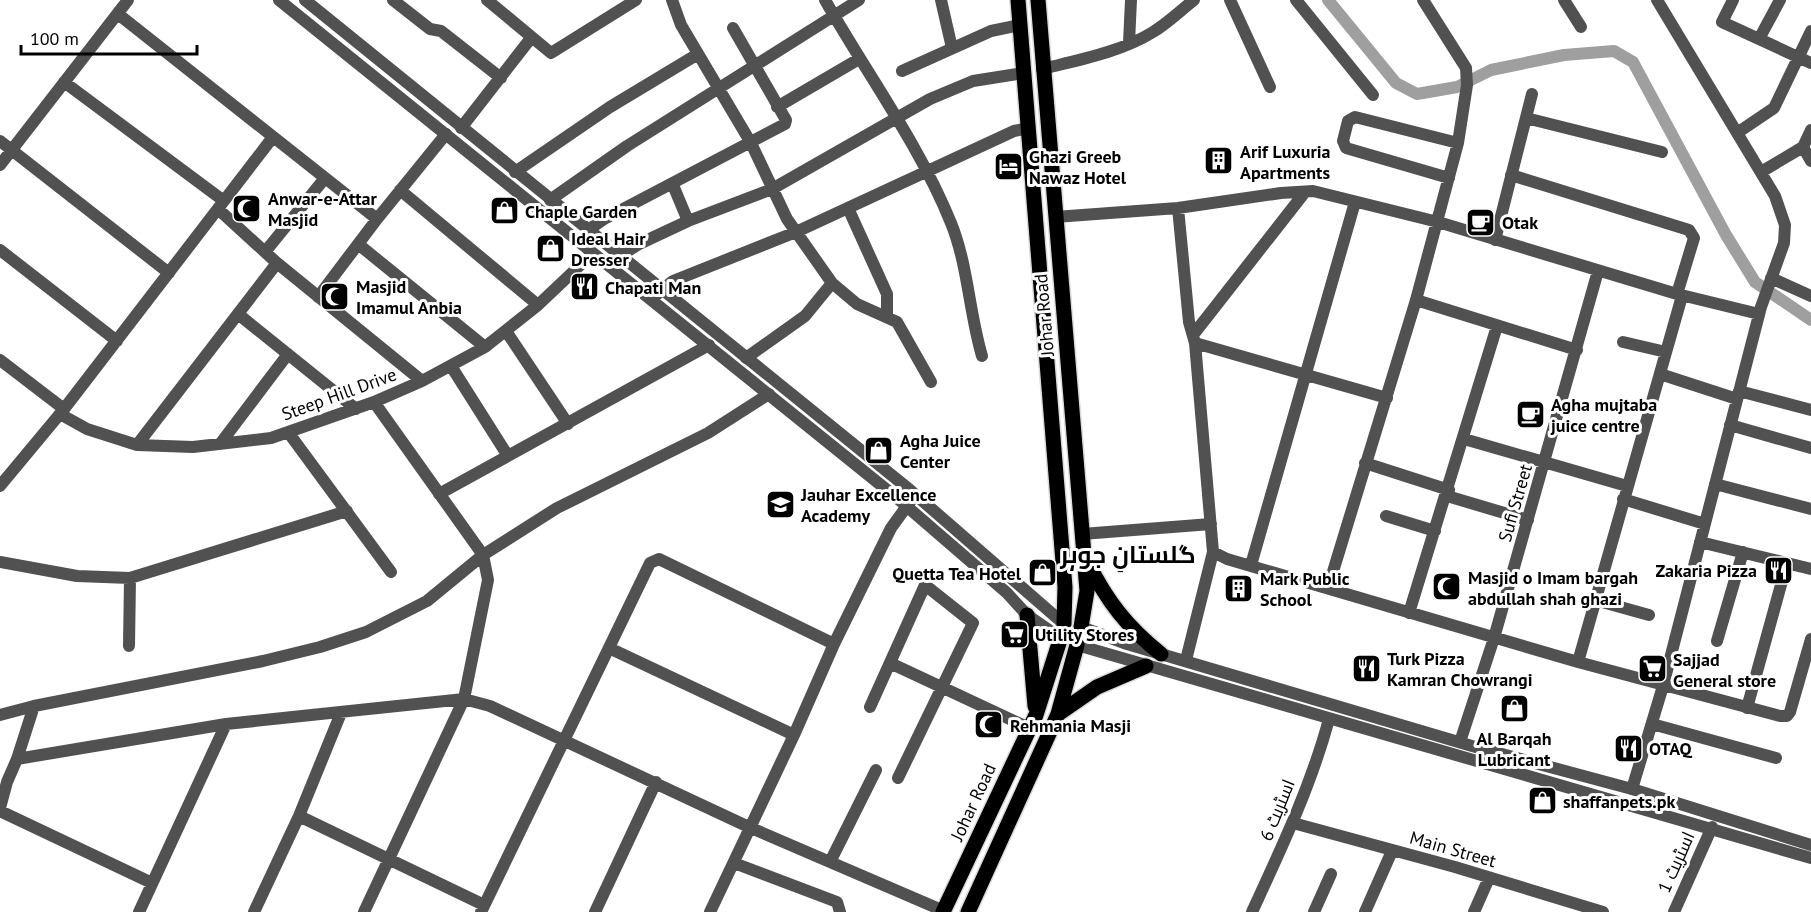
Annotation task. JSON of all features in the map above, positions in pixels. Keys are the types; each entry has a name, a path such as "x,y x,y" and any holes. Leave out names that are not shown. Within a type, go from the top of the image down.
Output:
{"main road":[{"name":"Johar Road","path":"944,912 1032,721 1061,634 1065,587 1018,0"},
{"name":"Johar Road","path":"1038,0 1087,591 1081,627"},
{"path":"1084,555 1115,609 1132,630 1161,654"},
{"path":"1027,615 1032,721"},
{"path":"968,912 1058,714 1077,645 1083,639 1081,627 1075,623 1061,634 1066,646 1077,645"},
{"path":"1058,714 1097,687 1146,666"}],"street":[{"path":"0,165 129,0"},
{"path":"279,0 592,254 651,298 769,394 1007,593 1027,615 1061,634"},
{"path":"305,0 915,495 1061,634"},
{"path":"393,0 430,29 441,31 501,78"},
{"path":"487,0 551,53 636,0"},
{"path":"672,0 681,25 751,143 787,219 832,284 857,304 897,322 931,382"},
{"path":"825,0 927,171 951,224 962,261 972,322 982,356"},
{"path":"550,200 627,146 859,0"},
{"path":"941,0 952,48"},
{"path":"1128,44 1131,0"},
{"path":"1042,69 1083,59 1128,44 1153,32 1194,0"},
{"path":"1230,0 1270,87"},
{"path":"1296,0 1373,95"},
{"path":"1328,588 1416,300 1458,143 1467,80 1466,68 1423,0"},
{"path":"1564,0 1581,27"},
{"path":"1632,789 1663,686 1760,311 1784,243 1785,225 1775,195 1657,0"},
{"path":"1733,0 1722,22 1811,63"},
{"path":"1760,39 1780,0"},
{"path":"118,14 377,219"},
{"path":"902,71 991,31 1020,25"},
{"path":"588,230 604,219 673,185 785,124 786,120 732,28"},
{"path":"1737,133 1774,108 1811,31"},
{"path":"461,128 531,38"},
{"path":"515,172 609,107 698,54"},
{"path":"777,107 859,59"},
{"path":"620,256 639,244 688,221 772,189 897,120 930,99 973,81 1024,73"},
{"path":"64,82 221,205 277,263 422,381"},
{"path":"1495,240 1532,94"},
{"path":"1449,178 1346,148 1343,141 1347,121 1355,117 1458,143"},
{"path":"1526,118 1662,152"},
{"path":"651,298 673,281 796,232 1014,131 1029,128"},
{"path":"1761,172 1803,147 1811,130"},
{"path":"318,297 446,134"},
{"path":"0,486 62,412 273,137"},
{"path":"0,141 169,273"},
{"path":"1803,147 1811,161"},
{"path":"1511,175 1689,230 1694,238 1660,374 1578,662"},
{"path":"265,252 325,178"},
{"path":"673,185 688,221"},
{"path":"400,190 538,305"},
{"path":"1055,217 1178,208 1281,193 1313,191 1438,222 1680,295 1760,311"},
{"path":"1194,339 1305,192"},
{"path":"1251,565 1355,201"},
{"path":"848,208 887,294 887,317"},
{"path":"1178,208 1189,322 1194,339 1213,552 1186,660"},
{"path":"358,244 485,347"},
{"path":"0,250 117,341"},
{"name":"Steep Hill Drive","path":"0,360 62,412 87,429 137,445 220,444 252,441 288,432 356,409 451,366 485,347 506,331 538,305 592,254"},
{"path":"137,445 277,263"},
{"name":"Sufi Street","path":"1460,742 1494,638 1598,271"},
{"path":"1770,280 1811,296"},
{"path":"746,358 806,316 832,284"},
{"path":"1416,300 1577,350"},
{"path":"238,314 356,409"},
{"path":"1409,613 1448,493 1497,326"},
{"path":"506,331 568,424"},
{"path":"1194,339 1387,398"},
{"path":"1623,342 1666,352"},
{"path":"439,494 709,345"},
{"path":"220,444 288,354"},
{"path":"451,366 508,456"},
{"path":"1660,374 1738,395 1811,410"},
{"path":"0,715 34,706 263,661 357,635 427,601 483,555 557,508 708,433 769,394"},
{"path":"364,912 464,699 488,580 483,555 374,402"},
{"path":"1730,425 1811,448"},
{"path":"288,432 391,572"},
{"path":"1464,439 1627,486"},
{"path":"1365,463 1528,520"},
{"path":"0,465 11,473"},
{"path":"1715,484 1811,509"},
{"path":"710,912 751,828 834,644 891,528 915,495"},
{"path":"1623,500 1705,524"},
{"path":"0,562 77,576 130,578 347,511"},
{"path":"1386,516 1436,531"},
{"path":"1082,534 1211,524"},
{"path":"1700,542 1811,569"},
{"path":"1213,552 1494,638 1663,686 1787,716 1811,639"},
{"path":"1717,641 1743,552"},
{"path":"299,816 482,908 650,563 659,559 834,644"},
{"path":"1747,708 1787,563"},
{"path":"129,646 130,578"},
{"path":"870,707 925,585 973,623 898,778"},
{"path":"1595,600 1649,615"},
{"path":"1081,627 1161,654 1460,742 1632,789 1811,845"},
{"path":"1077,645 1712,827 1811,858"},
{"path":"609,648 794,735"},
{"path":"890,663 1032,721"},
{"path":"17,759 226,724 464,699 490,706 751,828 944,912"},
{"path":"34,706 7,782 0,810 152,883"},
{"path":"254,912 299,816 340,713"},
{"name":"اسٹریٹ 6","path":"1252,912 1293,823 1320,752 1329,719"},
{"path":"139,912 226,724"},
{"path":"1652,724 1776,758"},
{"path":"830,862 876,770"},
{"path":"595,912 656,782"},
{"path":"1644,808 1648,794"},
{"name":"Main Street","path":"1293,823 1489,878 1569,907 1603,912"},
{"name":"اسٹریٹ 1","path":"1674,912 1712,827"},
{"path":"1365,912 1392,851"},
{"path":"734,863 837,902 840,912"},
{"path":"1314,912 1331,874"},
{"path":"1474,912 1489,878"}],"waterway":[{"path":"1328,0 1396,83 1417,94 1457,87 1491,70 1564,55 1614,51 1633,62 1726,235 1755,282 1811,320"}],"place":[{"name":"Arif Luxuria Apartments","path":"1219,161"},
{"name":"Ghazi Greeb Nawaz Hotel","path":"1008,166"},
{"name":"Anwar-e-Attar Masjid","path":"247,208"},
{"name":"Chaple Garden","path":"504,211"},
{"name":"Otak","path":"1481,222"},
{"name":"Ideal Hair Dresser","path":"550,248"},
{"name":"Chapati Man","path":"584,287"},
{"name":"Masjid Imamul Anbia","path":"335,296"},
{"name":"Agha mujtaba juice centre","path":"1530,414"},
{"name":"Agha Juice Center","path":"879,450"},
{"name":"Jauhar Excellence Academy","path":"780,504"},
{"name":"Zakaria Pizza","path":"1778,570"},
{"name":"Quetta Tea Hotel","path":"1042,573"},
{"name":"Masjid o Imam bargah abdullah shah ghazi","path":"1447,587"},
{"name":"Mark Public School","path":"1239,588"},
{"name":"Utility Stores","path":"1014,634"},
{"name":"Turk Pizza Kamran Chowrangi","path":"1366,668"},
{"name":"Sajjad General store","path":"1652,669"},
{"name":"Al Barqah Lubricant","path":"1514,709"},
{"name":"Rehmania Masji","path":"989,725"},
{"name":"OTAQ","path":"1628,748"},
{"name":"shaffanpets.pk","path":"1542,801"}],"district":[{"name":"گلستانِ جوہر","path":"1128,554"}]}
